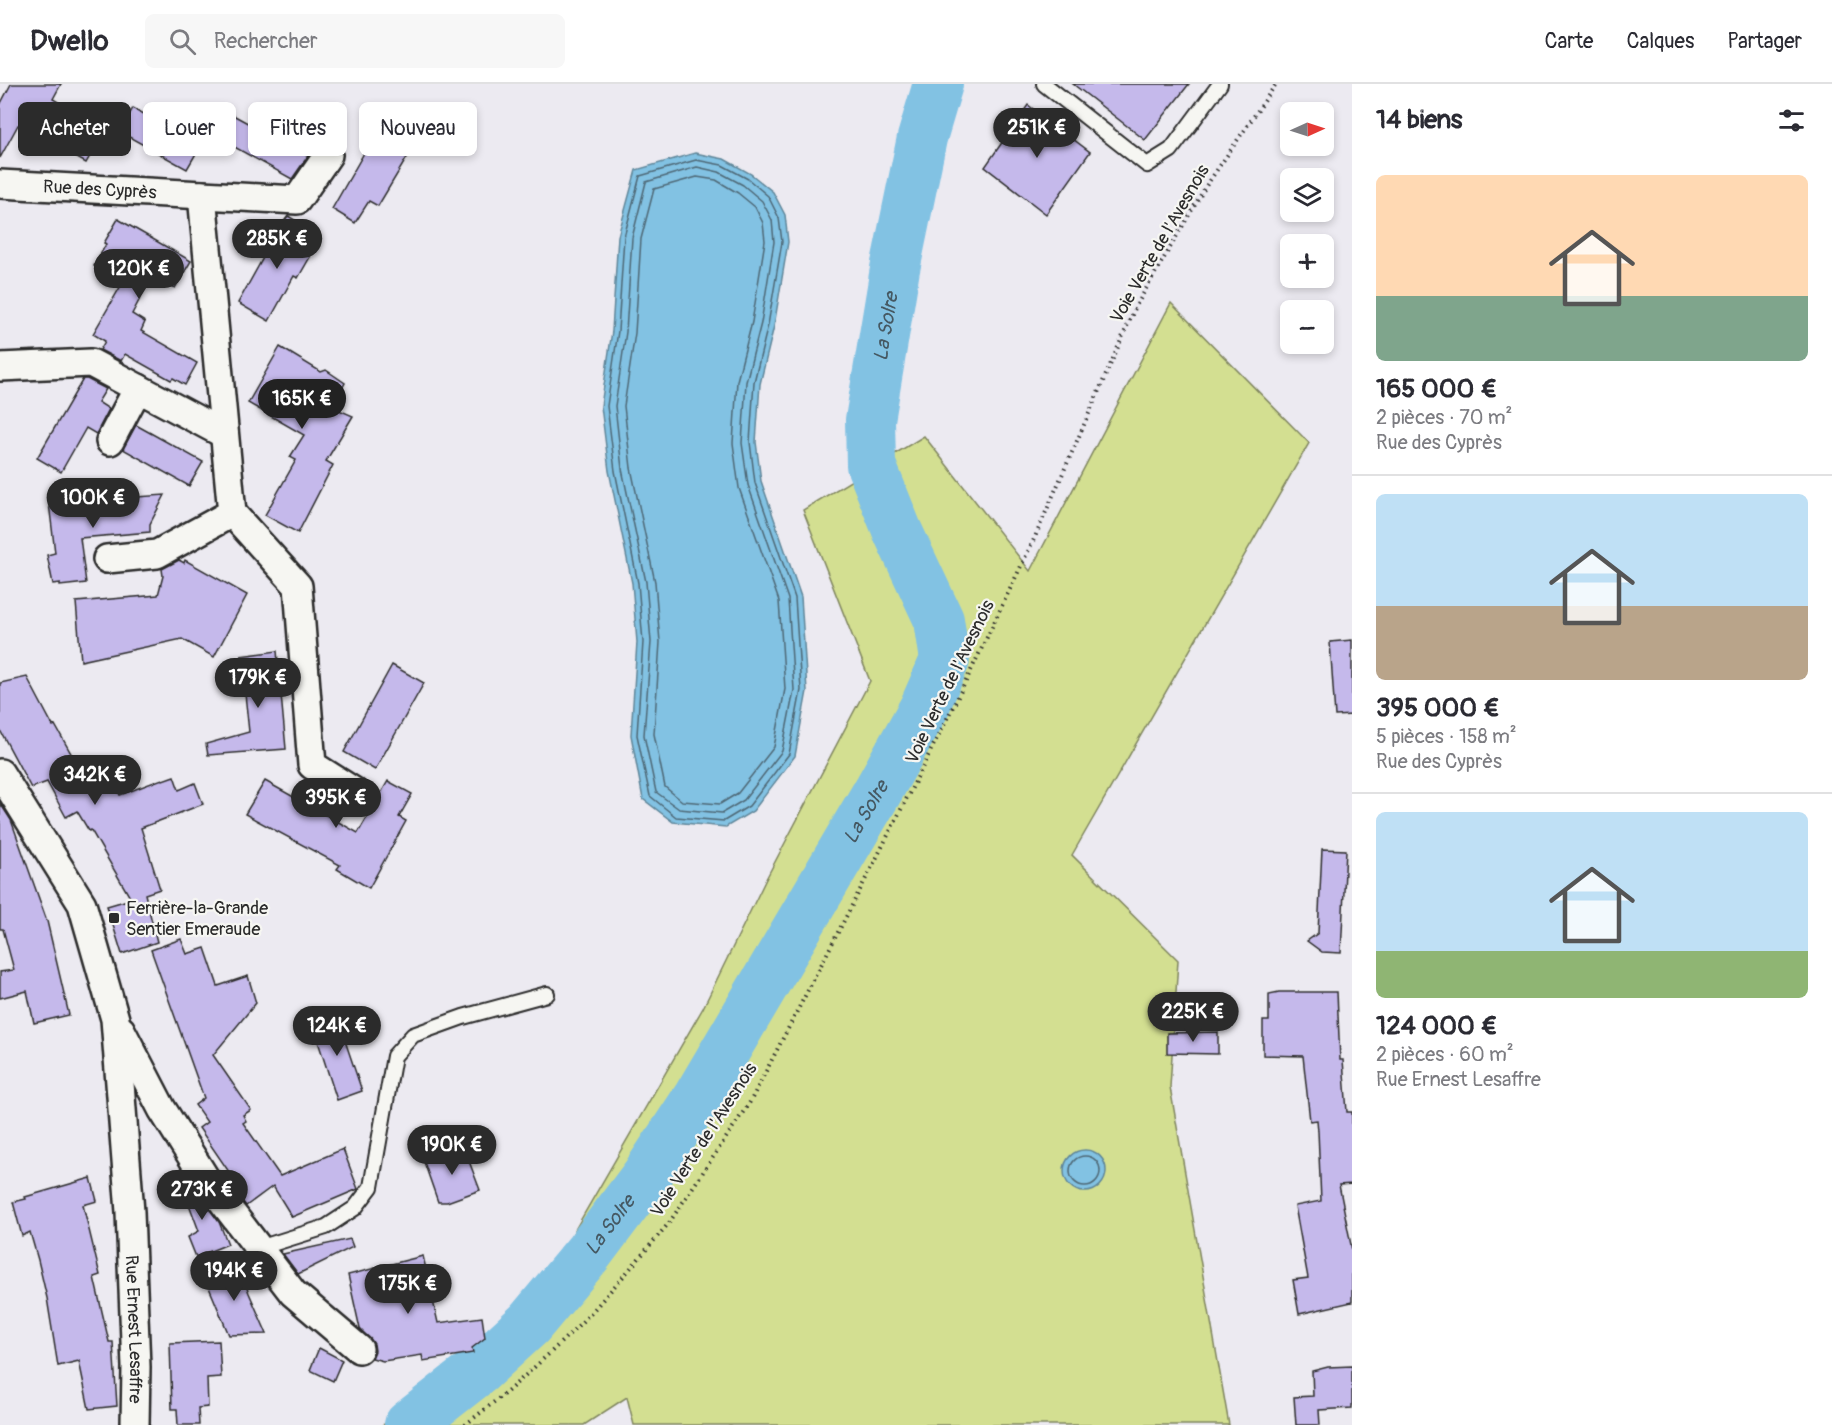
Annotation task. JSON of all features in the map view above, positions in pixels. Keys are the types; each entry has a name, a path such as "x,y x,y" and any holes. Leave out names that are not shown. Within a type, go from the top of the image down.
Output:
{"street":[{"name":"Rue des Cyprès","path":"0,184 297,200 327,156"},
{"path":"202,195 232,513 298,586 312,765 353,792"},
{"path":"0,367 91,363 224,434"},
{"path":"110,441 138,388"},
{"path":"107,559 158,554 232,513"},
{"name":"Rue Ernest Lesaffre","path":"0,773 82,904 115,1019 162,1109 207,1181 293,1293 359,1349"},
{"name":"Rue Ernest Lesaffre","path":"115,1019 130,1212 136,1367 135,1425"}],"lane":[{"path":"1044,84 1147,165 1171,150 1221,84"},
{"path":"259,1248 326,1227 355,1208 371,1187 394,1056 413,1035 463,1017 547,994"}],"path":[{"name":"Voie Verte de l'Avesnois","path":"465,1425 508,1391 550,1353 589,1315 629,1270 669,1223 750,1102 966,681 1035,537 1136,306 1206,186 1276,84"}],"green space":[{"path":"1171,303 1309,443 1072,855 1178,960 1170,1087 1229,1425 634,1425 627,1397 584,1425 382,1425 439,1402 565,1247 703,1008 766,879 870,681 803,510 924,436 1030,571"}],"water":[{"path":"695,153 724,159 751,174 773,192 785,215 788,242 774,326 760,384 756,442 761,481 801,597 807,691 795,756 753,811 726,827 673,822 643,799 631,735 637,642 632,583 609,471 601,406 612,331 618,236 636,170"},
{"path":"1085,1150 1093,1151 1100,1156 1105,1163 1105,1179 1100,1186 1093,1191 1085,1192 1077,1191 1070,1186 1065,1179 1064,1171 1065,1163 1070,1156 1077,1151"}],"building":[{"path":"11,84 61,84 53,99 58,102 18,102 18,125 0,158 0,105"},
{"path":"1073,84 1189,84 1145,140"},
{"path":"1028,105 1090,152 1046,214 985,167"},
{"path":"133,108 143,113 143,145 131,138"},
{"path":"236,117 248,123 248,155 236,148"},
{"path":"73,156 90,156 86,163"},
{"path":"163,156 195,156 187,169"},
{"path":"251,156 308,156 292,179"},
{"path":"362,156 408,156 378,206 369,201 355,223 332,209"},
{"path":"288,216 310,229 298,250 310,257 298,278 294,276 269,321 238,303"},
{"path":"118,219 191,261 175,288 152,276 132,314 145,322 141,331 197,363 185,385 173,378 171,380 125,354 121,361 100,350 105,341 93,334 123,282 94,266"},
{"path":"280,347 321,372 326,370 345,383 332,407 353,416 326,461 333,465 298,533 265,515 296,460 290,457 304,435 248,403"},
{"path":"83,379 106,389 98,402 109,409 96,434 86,428 61,472 37,458"},
{"path":"136,425 203,462 189,486 123,449"},
{"path":"165,495 150,524 150,532 80,538 86,583 60,586 60,583 53,584 47,555 55,553 49,503"},
{"path":"179,560 184,563 185,560 247,595 214,657 182,639 81,661 76,602 158,595 163,576 162,569"},
{"path":"1352,640 1352,715 1335,716 1330,642"},
{"path":"277,651 286,749 208,755 206,744 249,732 241,656"},
{"path":"392,665 424,683 375,770 344,752"},
{"path":"27,677 91,789 113,780 120,795 174,776 179,790 195,783 203,804 141,828 160,889 145,894 157,942 122,954 107,906 131,899 91,830 89,831 77,811 66,817 47,782 31,788 0,730 0,683"},
{"path":"265,781 358,833 388,781 412,794 399,817 406,821 369,888 337,869 340,865 245,814"},
{"path":"0,803 11,820 47,921 69,1015 34,1023 27,991 0,998 0,972 14,970 3,929 0,929"},
{"path":"1322,849 1346,850 1341,953 1322,952 1307,941 1318,933"},
{"path":"181,939 187,954 205,948 218,986 248,976 256,1003 213,1055 251,1110 243,1115 246,1121 243,1123 280,1176 343,1149 358,1189 292,1217 273,1186 246,1206 229,1184 236,1182 199,1128 207,1122 195,1105 204,1098 151,950"},
{"path":"1337,992 1340,1060 1343,1060 1347,1112 1352,1112 1352,1184 1339,1185 1352,1250 1352,1302 1299,1314 1293,1280 1308,1278 1295,1206 1321,1201 1318,1131 1317,1120 1310,1121 1303,1056 1263,1055 1263,1021 1269,1021 1269,994"},
{"path":"336,1014 362,1091 337,1100 312,1023"},
{"path":"1218,1032 1218,1054 1167,1053 1167,1033"},
{"path":"464,1148 480,1190 447,1202 438,1202 424,1162"},
{"path":"182,1170 219,1222 228,1244 196,1257 188,1237 199,1231 177,1172"},
{"path":"91,1178 97,1201 83,1205 100,1275 94,1277 109,1342 113,1342 117,1406 89,1409 79,1361 58,1366 38,1260 30,1232 22,1236 13,1202"},
{"path":"350,1239 353,1247 298,1274 283,1254"},
{"path":"423,1256 438,1323 482,1317 485,1338 472,1348 473,1353 423,1361 422,1355 383,1361 372,1358 375,1351 374,1344 360,1329 348,1275"},
{"path":"239,1265 267,1334 229,1335 203,1273"},
{"path":"219,1341 221,1377 207,1378 208,1407 198,1408 199,1425 178,1425 177,1409 172,1409 170,1343"},
{"path":"319,1348 342,1360 333,1381 310,1370"},
{"path":"1352,1366 1352,1408 1319,1410 1320,1425 1296,1425 1294,1397 1313,1396 1312,1371 1328,1367"}],"waterway":[{"name":"La Solre","path":"409,1425 479,1370 529,1324 589,1252 646,1176 698,1097 879,789 924,708 945,660 939,620 897,530 871,465 870,420 895,269 922,138 938,84"}],"place":[{"name":"Ferrière-la-Grande Sentier Emeraude","path":"114,918"}]}
